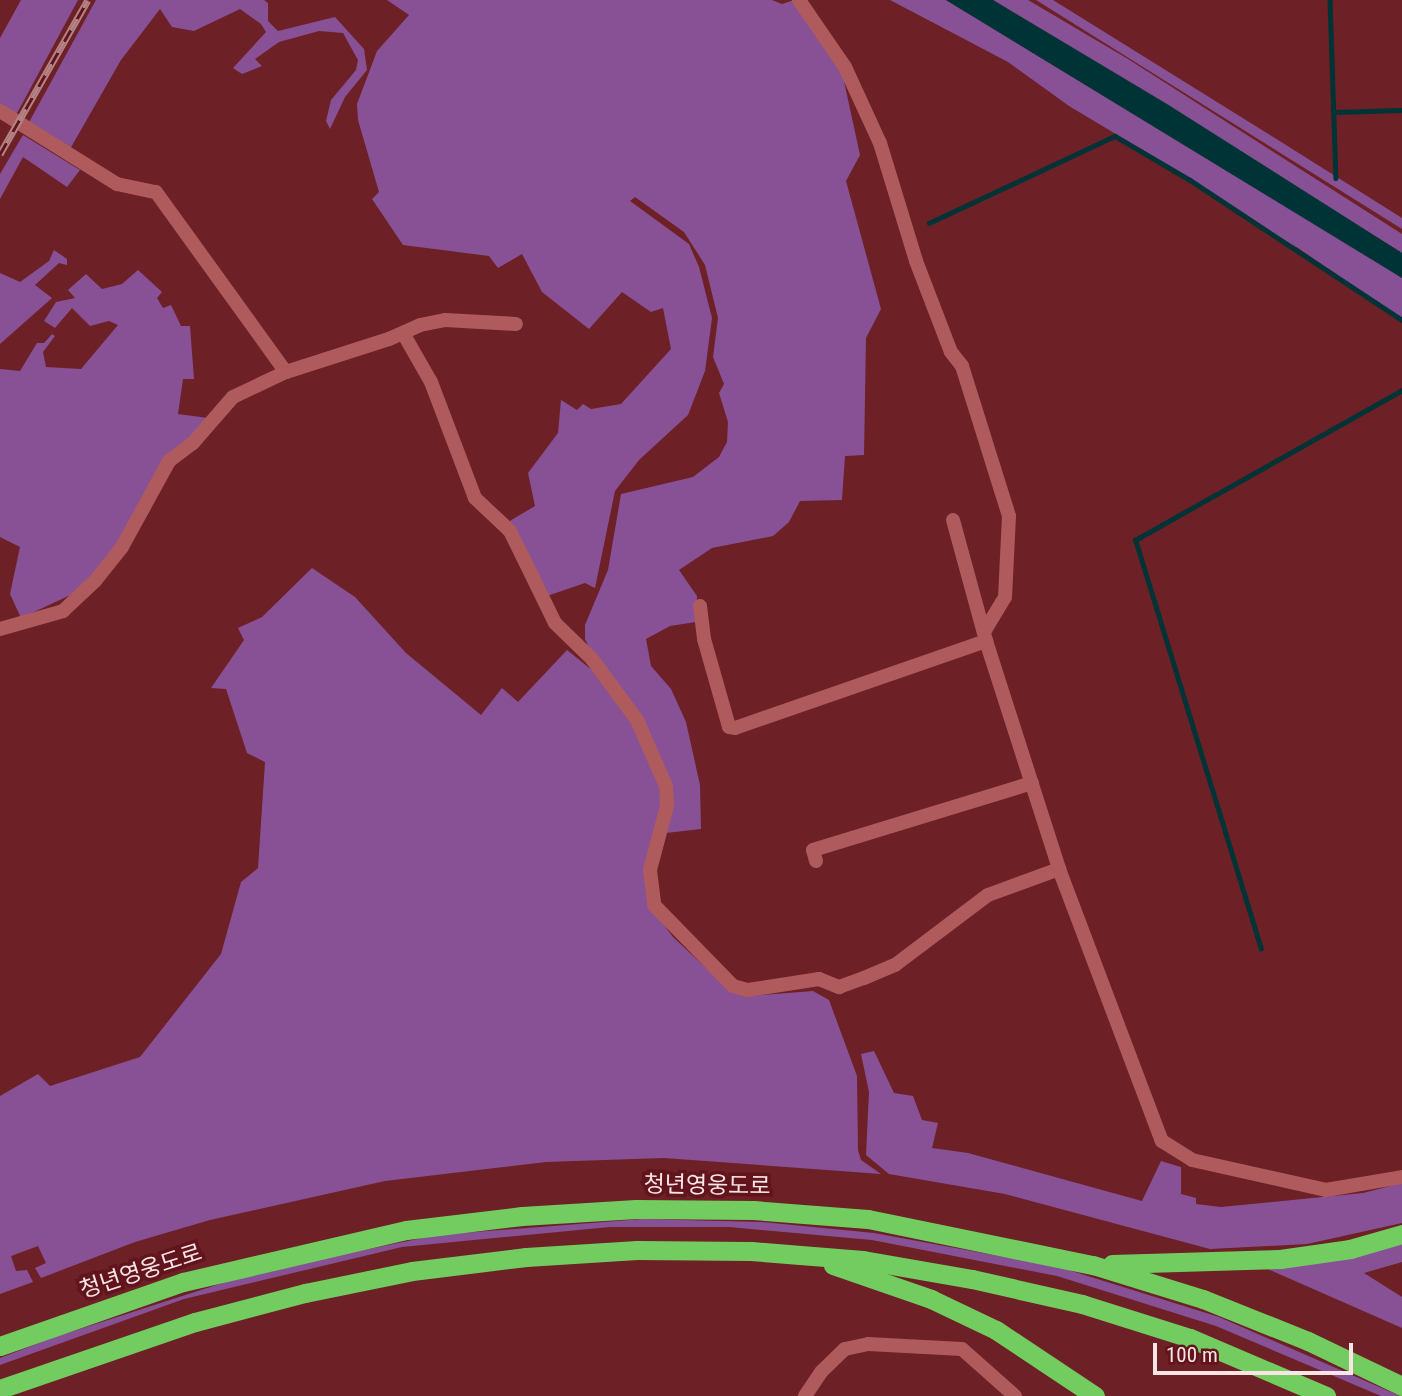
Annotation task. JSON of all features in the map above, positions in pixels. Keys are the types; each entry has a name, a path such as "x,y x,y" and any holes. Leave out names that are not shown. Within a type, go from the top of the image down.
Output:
{"highway":[{"name":"청년영웅도로","path":"0,1346 183,1282 296,1253 406,1230 522,1216 636,1209 753,1210 868,1219 1093,1265 1203,1299 1308,1341 1402,1387"},
{"path":"1093,1265 1280,1259 1350,1248 1402,1234"},
{"path":"0,1389 195,1322 412,1271 637,1250 806,1256 958,1277 1082,1304 1190,1338 1326,1396"},
{"path":"806,1256 931,1300 996,1331 1095,1396"}],"street":[{"path":"700,606 722,702 729,727 734,728 985,637 1005,597 1009,516 962,366 951,352 916,261 880,143 845,67 799,0"},
{"path":"0,111 117,184 156,191 286,372"},
{"path":"0,629 63,611 77,599 110,566 169,461 193,443 233,397 286,372 445,320 516,324"},
{"path":"402,333 431,382 475,498 510,531 555,623 592,659 638,720 666,786 667,806 650,870 654,905 733,985 748,990 819,979 839,987 895,965 988,895 1059,869"},
{"path":"954,520 985,637 1059,869 1162,1141 1192,1160 1326,1190 1402,1177"},
{"path":"816,861 813,850 1032,783"},
{"path":"805,1396 821,1372 845,1349 869,1344 962,1349 1015,1396"}],"shaded area":[{"path":"21,0 78,0 15,117 0,105 0,38"},
{"path":"96,0 264,0 268,3 268,21 278,31 335,17 364,49 367,70 345,97 330,129 326,121 331,100 356,70 358,60 343,33 319,31 279,42 255,59 262,66 242,74 233,68 266,32 261,24 240,9 194,31 172,27 160,9 121,60 70,149 28,124"},
{"path":"387,0 772,0 782,4 794,0 842,72 860,155 846,181 881,309 866,338 864,455 845,456 842,500 800,501 789,522 773,536 712,548 679,570 697,596 696,622 670,626 646,639 651,666 671,689 686,722 700,785 701,829 666,833 672,793 592,654 585,639 585,625 608,570 621,494 693,477 719,457 727,442 728,422 719,393 724,384 713,357 718,318 705,265 684,232 635,197 630,201 689,244 699,267 712,318 705,371 688,415 639,460 615,491 595,588 585,583 547,596 508,522 535,506 528,473 558,433 561,400 577,410 583,404 591,409 621,404 671,349 663,308 651,312 622,292 589,329 542,292 522,254 498,268 489,256 403,245 372,199 379,192 358,120 357,104 377,51 409,15"},
{"path":"890,0 946,0 1367,255 1402,278 1402,319 1298,248 1235,212 1191,179 1069,106 1008,62"},
{"path":"993,0 1028,0 1128,59 1402,234 1402,253"},
{"path":"1036,0 1053,0 1278,140 1402,218 1402,229"},
{"path":"23,135 80,170 67,187 23,157 0,199 0,174"},
{"path":"54,250 67,259 67,265 59,263 35,285 52,298 0,344 0,273 20,282 49,261"},
{"path":"138,270 162,292 157,298 163,308 171,305 181,326 190,326 194,379 183,379 178,414 208,418 113,553 79,591 21,618 10,594 20,547 0,537 0,369 20,371 37,343 44,343 52,334 55,336 43,352 46,367 81,369 118,325 109,321 90,326 72,308 55,328 44,321 56,302 75,298 68,290 86,274 102,289 122,284"},
{"path":"312,568 355,597 406,653 481,715 502,688 518,702 567,650 603,679 632,721 659,786 662,805 648,856 649,905 673,937 706,968 749,996 813,991 829,1000 857,1076 858,1150 861,1160 881,1174 664,1158 546,1162 385,1181 210,1220 135,1242 41,1278 35,1268 46,1263 38,1246 11,1256 16,1271 27,1270 33,1282 0,1294 0,1096 38,1074 50,1086 140,1057 221,954 241,882 258,868 265,762 247,753 226,689 211,688 244,640 238,628 262,617"},
{"path":"874,1051 894,1093 913,1096 922,1120 938,1123 932,1148 968,1153 1142,1201 1161,1161 1181,1167 1181,1194 1196,1198 1196,1204 1221,1207 1363,1193 1402,1183 1402,1223 1307,1244 1210,1249 1005,1194 889,1174 866,1155 869,1092 861,1054"},
{"path":"642,1219 762,1222 874,1233 1059,1267 1219,1317 1400,1396 1381,1396 1216,1326 1057,1276 872,1240 729,1227 610,1227 402,1247 184,1299 0,1365 0,1358 55,1337 257,1272 437,1235"},
{"path":"1402,1242 1402,1262 1364,1273 1402,1297 1402,1328 1263,1267"}],"water":[{"path":"946,0 993,0 1167,104 1402,253 1402,278"}],"waterway":[{"path":"1330,0 1336,178"},
{"path":"1334,112 1402,110"},
{"path":"929,223 1115,136 1190,180 1402,320"},
{"path":"1261,949 1135,540 1402,390"}],"railway":[{"path":"0,154 88,0"}]}
